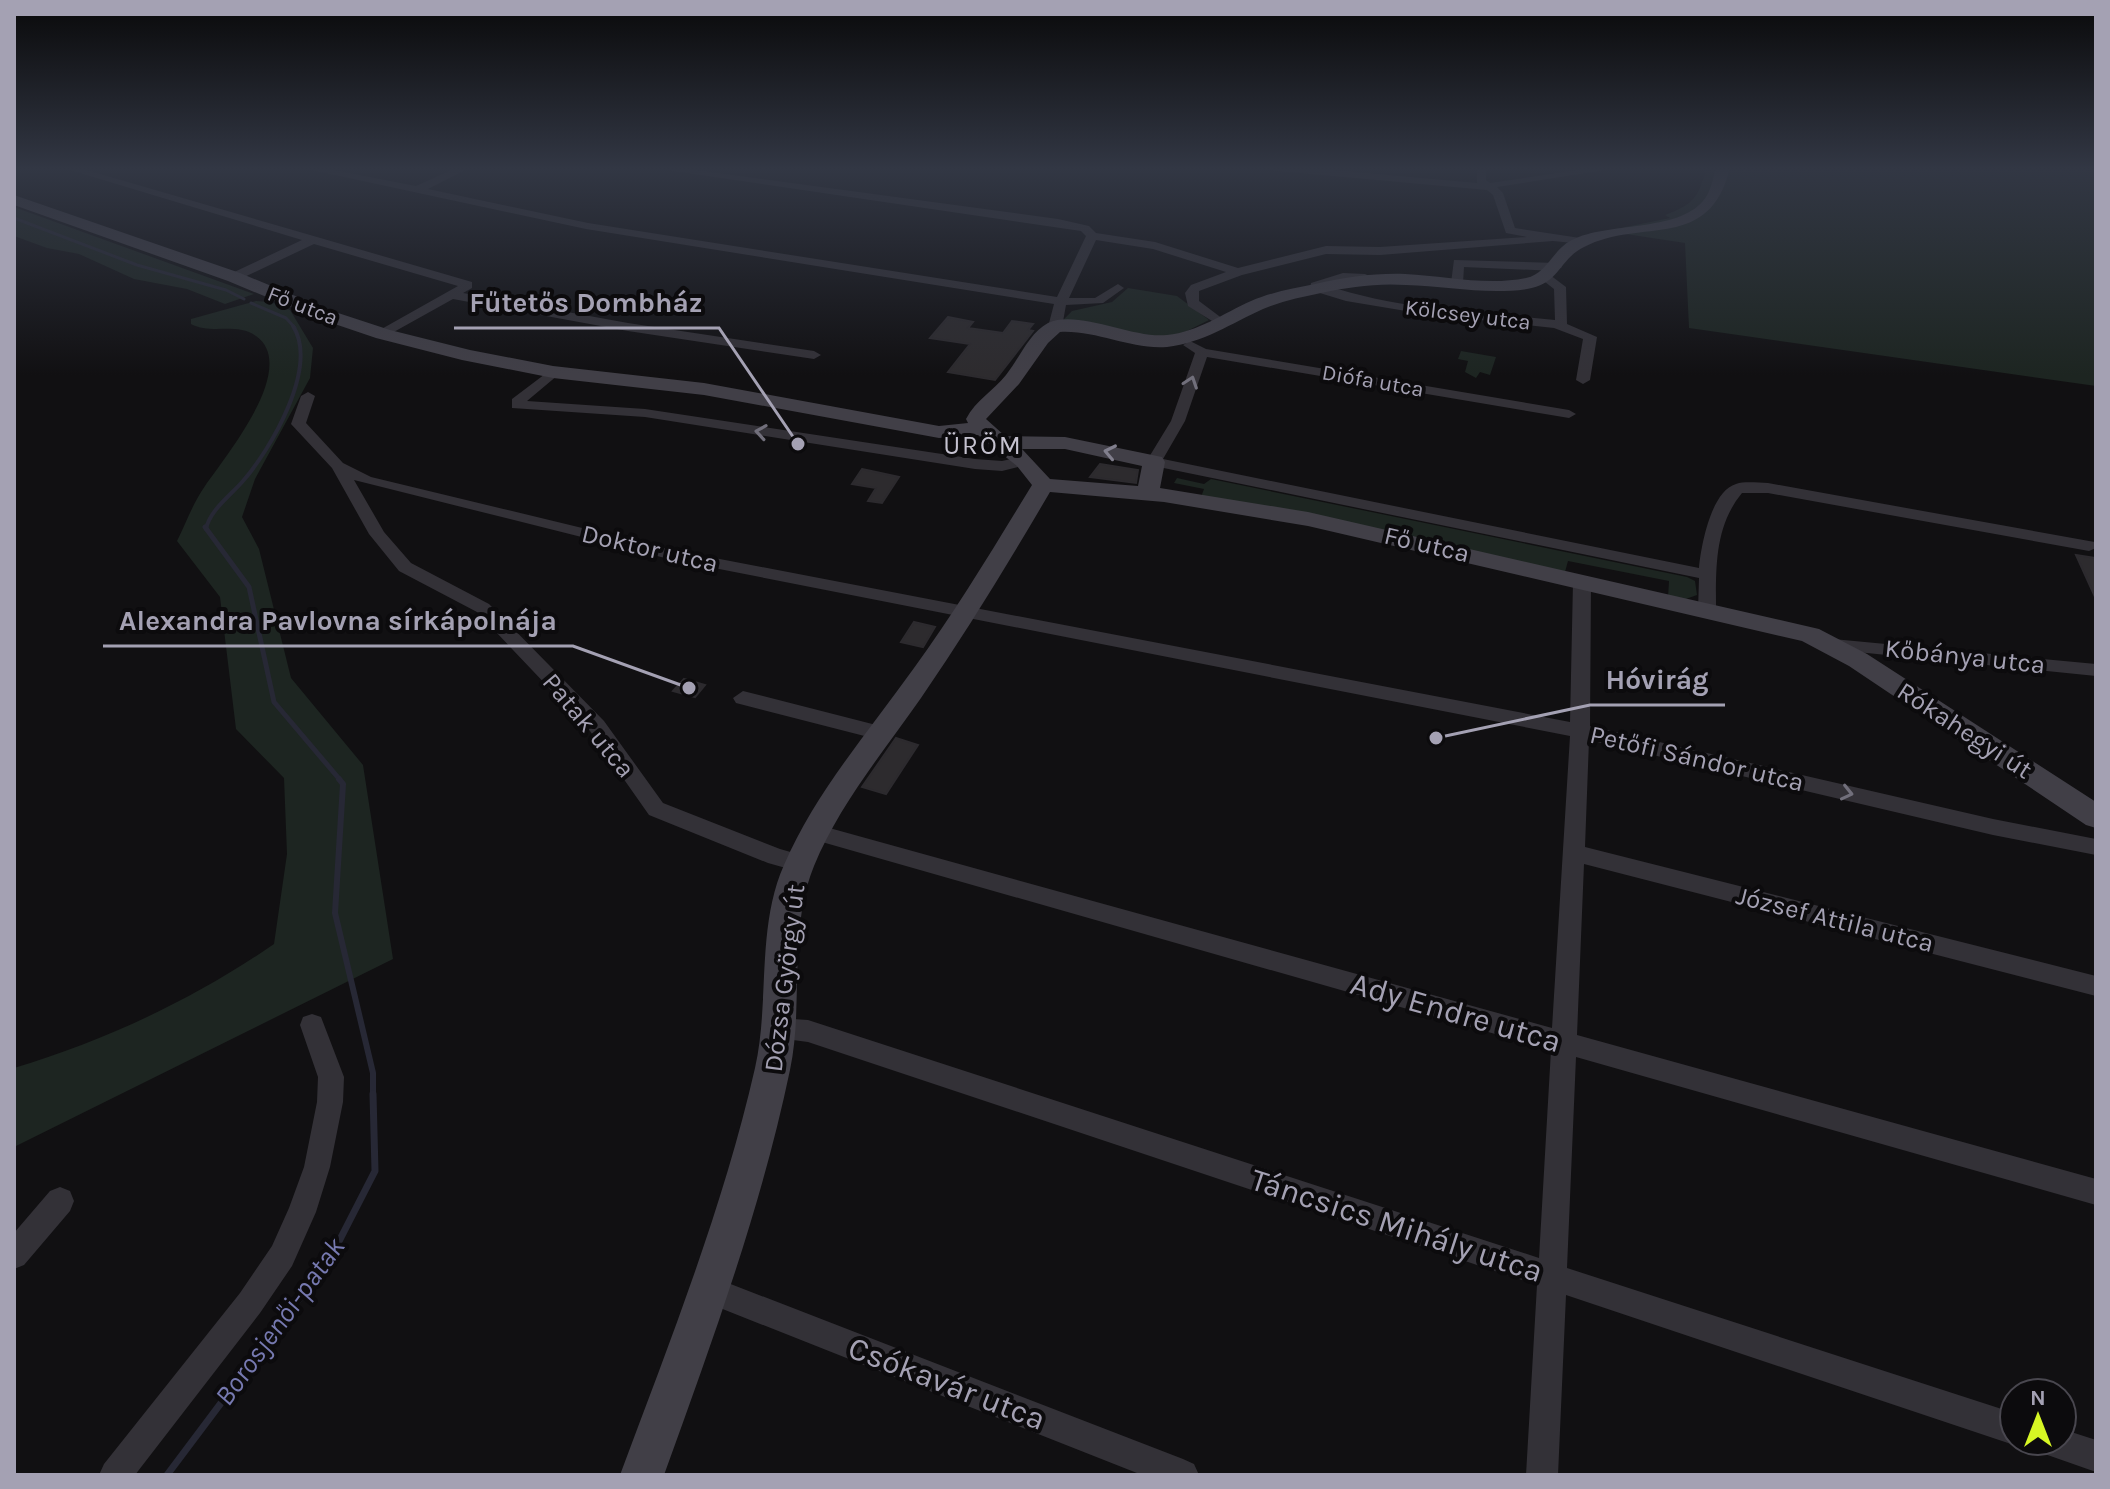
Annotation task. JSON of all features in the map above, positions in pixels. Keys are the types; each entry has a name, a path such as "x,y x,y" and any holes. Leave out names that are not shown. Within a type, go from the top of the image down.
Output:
{"street":[{"name":"Fő utca","path":"118,236 234,277 314,311 383,334 469,356 553,372 704,389 952,433 982,428"},
{"path":"311,236 468,285 383,334"},
{"path":"652,236 1061,301 1089,303 1107,300 1118,288"},
{"path":"1034,473 1002,442 982,428 976,419 1055,327 1061,301 1092,236"},
{"path":"1095,236 1155,246 1238,272"},
{"path":"1537,236 1580,242"},
{"path":"1055,327 1149,341 1180,339 1277,297 1372,280 1521,284 1551,272 1571,247 1604,236"},
{"path":"234,277 316,238"},
{"path":"1220,322 1193,303 1191,293 1199,285 1238,272 1326,250 1380,251 1549,239"},
{"name":"Kölcsey utca","path":"1320,289 1346,297 1424,310 1556,324 1562,322 1560,287 1551,272"},
{"path":"451,295 628,327 814,355"},
{"path":"1556,324 1590,337 1583,380"},
{"name":"Diófa utca","path":"1180,339 1202,352 1569,414"},
{"path":"1148,494 1154,462 1178,421 1202,352"},
{"name":"Fő utca","path":"553,372 517,405 645,413 865,449 1002,466 1148,494 1334,524 1785,627 1833,645"},
{"name":"Patak utca","path":"308,396 298,424 338,466 377,534 405,567 483,608 597,726 656,809 776,857 800,863"},
{"path":"939,458 952,433"},
{"path":"1002,442 1078,445 1154,462"},
{"name":"Dózsa György út","path":"642,1475 710,1290 756,1145 771,1085 779,1029 784,935 792,884 800,863 815,832 966,614 1034,473 1044,444"},
{"name":"Fő utca","path":"1154,462 1708,575"},
{"name":"Doktor utca","path":"338,466 366,480 673,555 966,614"},
{"path":"1707,611 1709,538 1726,500 1738,488 1768,488 2089,546"},
{"path":"1542,1475 1580,731 1582,582"},
{"name":"Petőfi Sándor utca","path":"966,614 1580,731 1993,827 2096,847"},
{"name":"Kőbánya utca","path":"1833,645 2096,670"},
{"name":"Rókahegyi út","path":"1833,645 2096,817"},
{"path":"743,698 884,734"},
{"name":"Ady Endre utca","path":"815,832 2096,1192"},
{"name":"József Attila utca","path":"1574,853 2096,986"},
{"path":"115,1475 250,1303 282,1256 297,1223 317,1167 330,1102 331,1077 312,1025"},
{"name":"Táncsics Mihály utca","path":"779,1029 808,1031 1998,1424"},
{"path":"14,1255 60,1201"},
{"name":"Csókavár utca","path":"710,1290 1183,1475"}],"shaded area":[{"path":"15,236 95,236 254,294 225,304 187,289 134,279 79,254 47,248"},
{"path":"1642,236 2096,236 2096,386 1689,328 1685,243"},
{"path":"1128,288 1177,296 1209,320 1183,333 1161,338 1062,321 1072,311 1112,302"},
{"path":"256,301 271,302 290,310 313,348 310,378 255,479 242,517 259,549 291,678 363,765 393,959 14,1147 14,1068 82,1045 149,1016 213,982 274,944 287,854 284,778 236,729 220,597 177,541 193,506 254,412 269,369 267,350 256,336 240,330 199,327 191,324 191,319"},
{"path":"1461,351 1496,357 1490,375 1480,372 1476,378 1465,372 1468,361 1458,359"},
{"path":"1177,478 1204,484 1211,479 1687,577 1695,581 1697,595 1683,600 1668,598 1669,581 1568,561 1565,572 1201,497 1204,489 1174,483"}],"building":[{"path":"948,317 973,322 968,328 1003,333 1012,321 1033,324 1028,330 1033,331 995,380 948,372 970,344 930,338"},
{"path":"1100,464 1138,470 1136,483 1090,477"},
{"path":"862,469 899,477 882,503 868,501 876,488 852,484"},
{"path":"2076,555 2096,558 2096,599"},
{"path":"914,622 935,627 923,647 901,642"},
{"path":"684,679 705,685 695,697 673,691"},
{"path":"896,738 918,745 886,794 862,787"}],"waterway":[{"name":"Borosjenői-patak","path":"62,236 137,265 226,290 244,299"},
{"name":"Borosjenői-patak","path":"251,303 286,318 295,328"},
{"name":"Borosjenői-patak","path":"206,529 216,509 254,467 288,407 300,363 299,343 293,326"},
{"name":"Borosjenői-patak","path":"206,529 249,587 274,702 341,781"},
{"name":"Borosjenői-patak","path":"339,779 343,784 335,913 373,1073 373,1094"},
{"name":"Borosjenői-patak","path":"167,1475 332,1255 375,1171 373,1094"}],"place":[{"name":"Fűtetős Dombház","path":"798,444"},
{"name":"Alexandra Pavlovna sírkápolnája","path":"689,688"},
{"name":"Hóvirág","path":"1436,738"}],"district":[{"name":"ÜRÖM","path":"983,445"}]}
